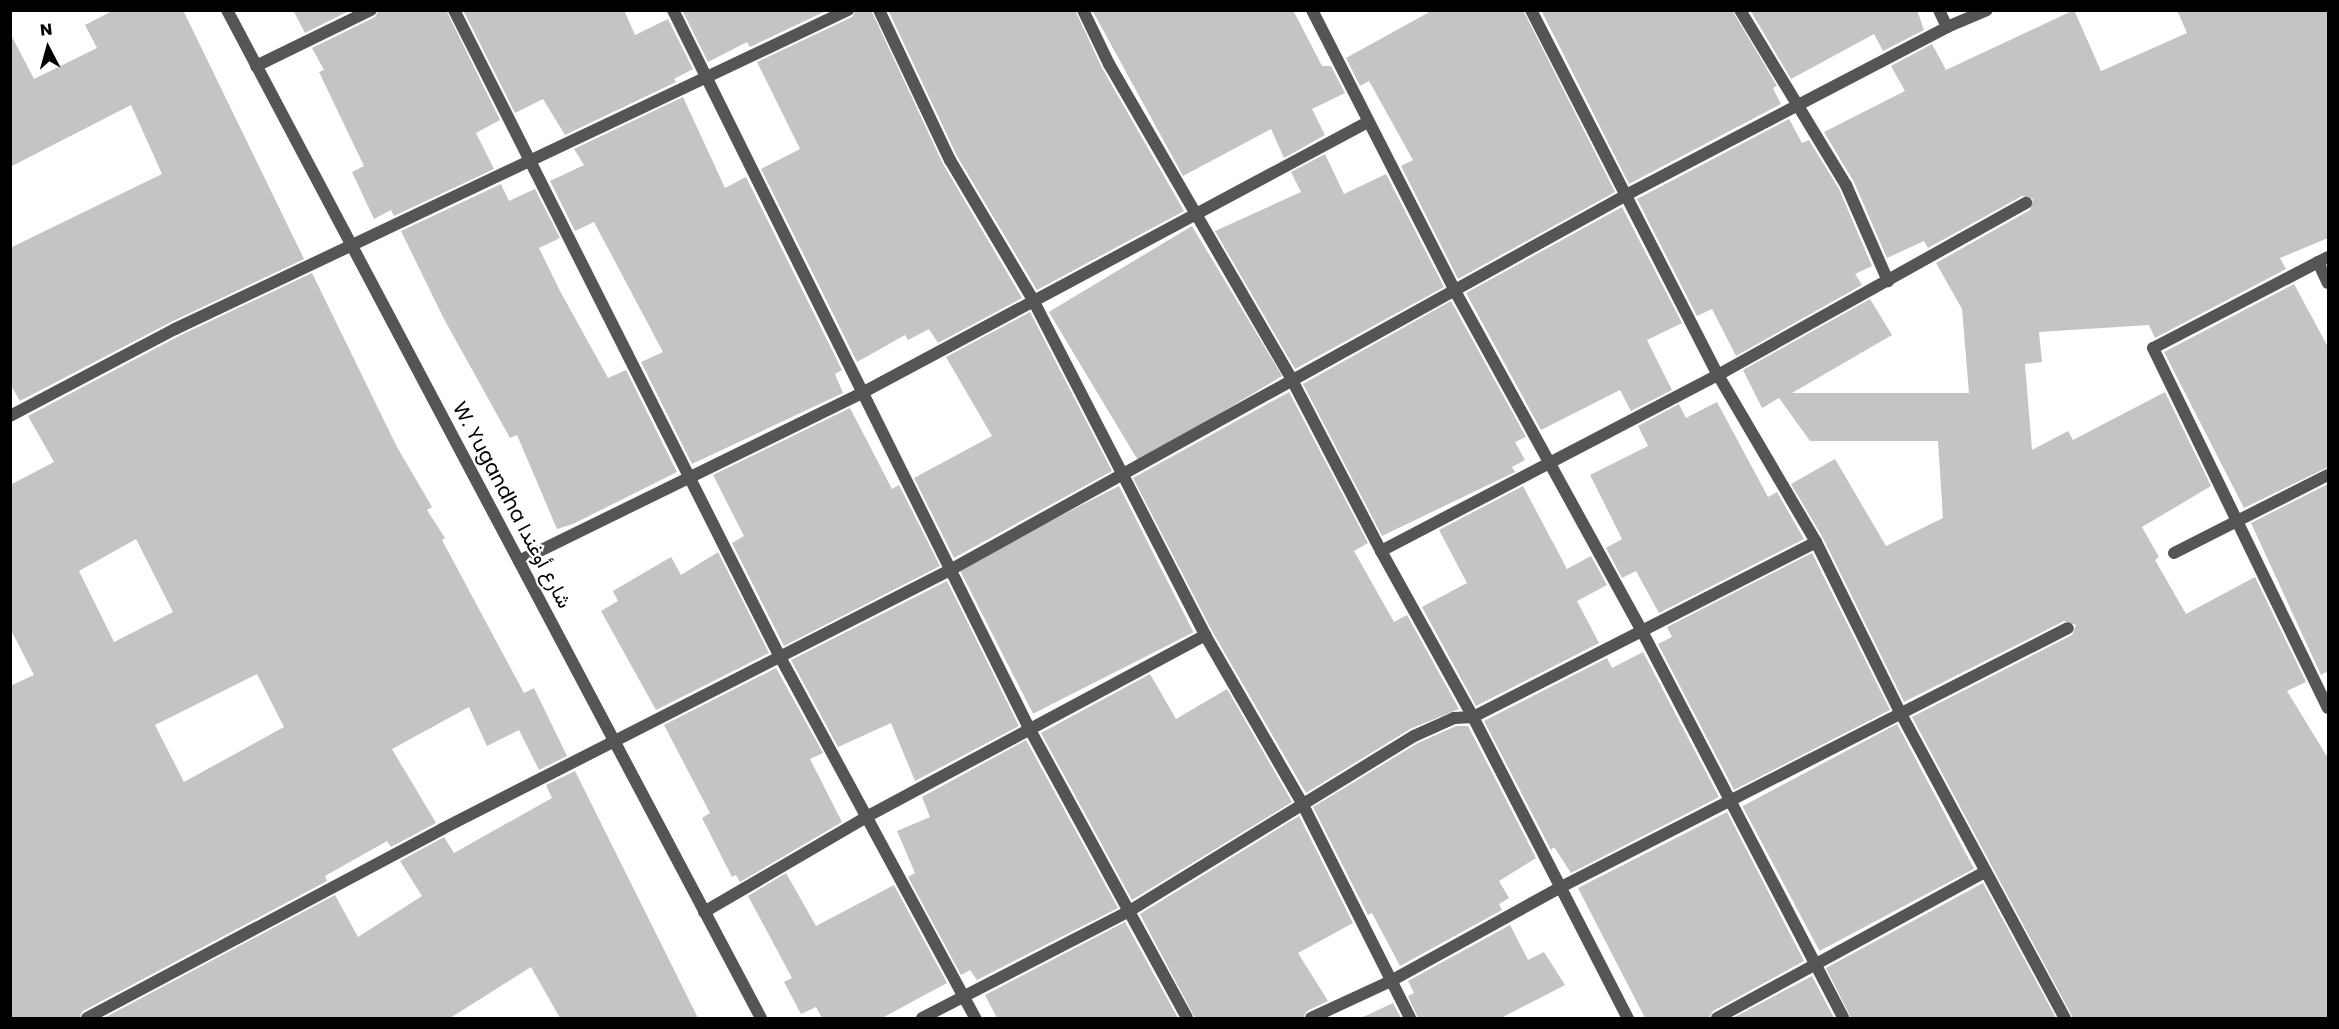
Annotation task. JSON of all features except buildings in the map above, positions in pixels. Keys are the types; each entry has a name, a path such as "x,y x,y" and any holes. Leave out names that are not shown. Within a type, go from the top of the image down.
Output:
{"street":[{"name":"W. Yugandha شارع أوغندا","path":"227,10 760,1018"},
{"path":"256,66 370,10"},
{"path":"454,10 528,162 779,655 868,816 975,1018"},
{"path":"673,10 860,393 1029,728 1131,910 1187,1018"},
{"path":"10,416 175,329 848,10"},
{"path":"879,10 950,160 1033,300 1124,474 1204,635 1303,805 1389,982 1410,1018"},
{"path":"1083,10 1109,64 1292,380 1380,551 1473,717 1628,1018"},
{"path":"1312,10 1455,291 1547,463 1643,633 1843,1018"},
{"path":"1531,10 1628,194 1718,375 1816,542 1900,712 2065,1018"},
{"path":"1740,10 1796,106 1846,185 1888,281"},
{"path":"1939,10 1947,27"},
{"path":"87,1018 779,655 950,570 1628,194 1947,27 1987,10"},
{"path":"519,561 860,393 1368,122"},
{"path":"1380,551 1718,375 2026,203"},
{"path":"2328,283 2323,259 2153,348 2325,692 2328,708"},
{"path":"2174,553 2328,475"},
{"path":"922,1018 1131,910 1414,736 1454,718 1473,717 1643,633 1816,542"},
{"path":"1311,1018 1389,982 1561,887 2068,628"},
{"path":"704,912 868,816 1204,635"},
{"path":"1717,1018 1985,872"}]}
